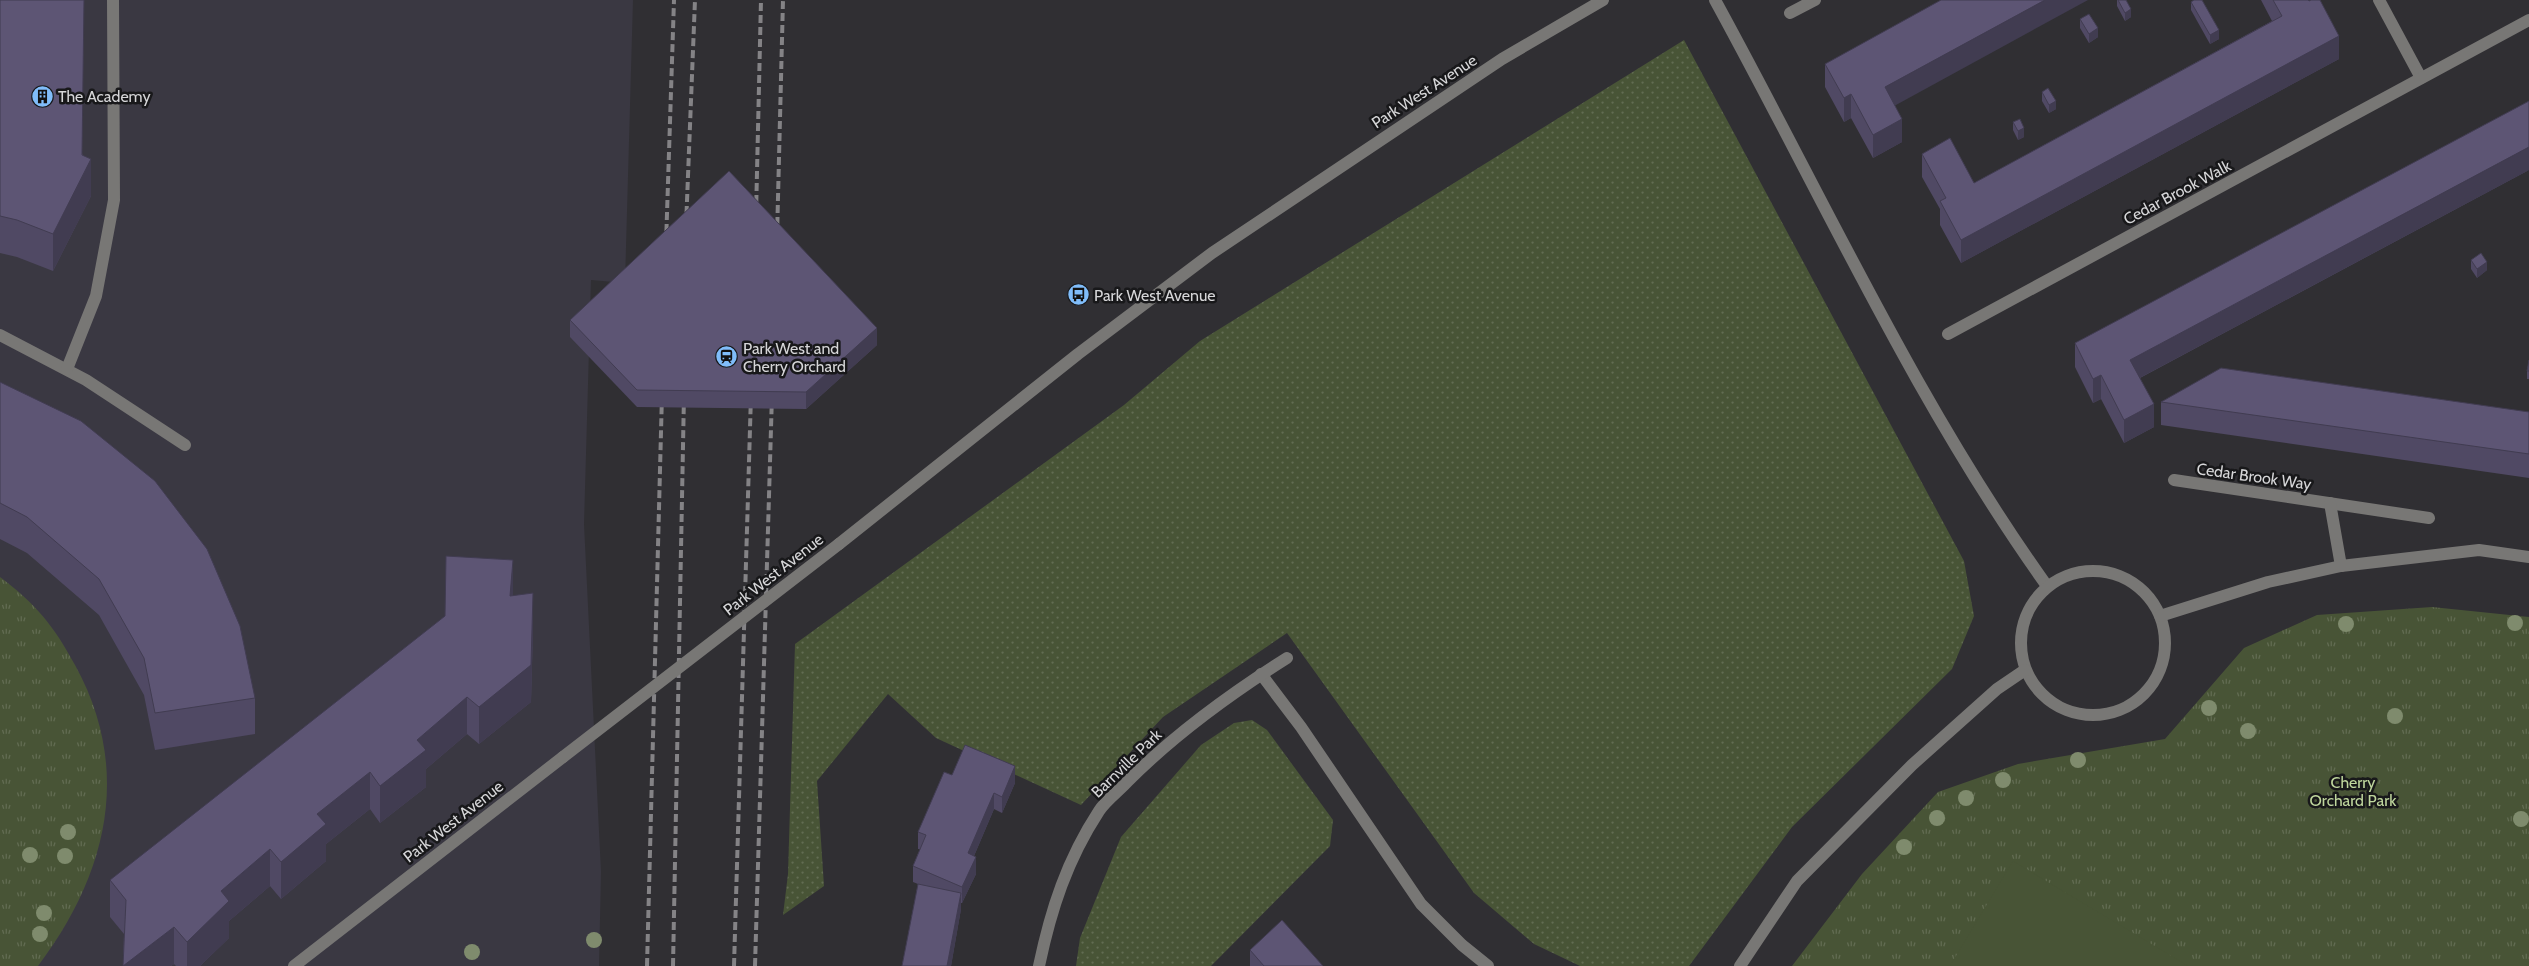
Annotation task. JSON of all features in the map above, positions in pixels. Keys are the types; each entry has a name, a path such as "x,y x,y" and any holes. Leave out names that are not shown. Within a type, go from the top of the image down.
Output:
{"street":[{"path":"67,369 96,296 114,200 113,0"},
{"name":"Park West Avenue","path":"294,966 839,544 1078,354 1212,253 1502,60 1603,0"},
{"path":"1716,0 1904,357 2005,527 2047,586"},
{"path":"1790,13 1815,0"},
{"path":"2379,0 2422,78"},
{"name":"Cedar Brook Walk","path":"1948,334 2529,20"},
{"path":"0,335 67,369 184,445"},
{"name":"Cedar Brook Way","path":"2174,480 2429,518"},
{"name":"Cedar Brook Way","path":"2330,503 2341,566"},
{"path":"2160,616 2268,582 2341,566 2479,550 2529,557"},
{"path":"2089,570 2112,572 2132,582 2149,596 2160,616 2166,641 2162,666 2150,688 2131,705 2108,714 2082,715 2058,707 2038,692 2025,670 2020,648 2022,624 2032,603 2047,586 2067,575 2089,570"},
{"name":"Barnville Park","path":"1039,966 1048,924 1066,870 1100,810 1151,759 1198,720 1286,658"},
{"path":"1740,966 1797,881 1912,766 1997,689 2025,670"},
{"path":"1262,674 1301,727 1421,904 1462,945 1488,966"}],"shaded area":[{"path":"0,0 633,0 625,283 591,280 584,524 601,872 599,966 0,966"}],"green space":[{"path":"1684,40 1964,561 1974,616 1952,669 1792,827 1689,966 1580,966 1534,944 1474,893 1287,633 1163,717 1081,805 936,738 888,694 817,781 824,886 783,915 788,874 795,644 1124,405 1200,341"},
{"path":"0,577 43,616 52,627 75,665 93,704 103,744 107,782 104,821 95,858 81,895 62,931 38,966 0,966"},
{"name":"Cherry Orchard Park","path":"2432,607 2529,617 2529,966 1792,966 1862,874 1938,792 2018,764 2165,739 2244,648 2317,615"},
{"path":"1252,720 1267,730 1333,820 1330,846 1211,966 1076,966 1080,938 1121,837 1201,745 1234,723"},
{"path":"2013,861 2188,966 1950,966"}],"building":[{"name":"The Academy","path":"0,0 84,0 82,155 91,159 53,234 17,220 0,216"},
{"path":"1941,0 2045,0 1885,87 1902,119 1873,135 1851,94 1844,98 1825,64"},
{"path":"2118,0 2126,0 2131,9 2125,13"},
{"path":"2202,0 2219,30 2210,35 2191,2"},
{"path":"2273,0 2320,0 2339,36 1961,240 1940,201 1946,198 1922,154 1950,138 1974,183 2282,16"},
{"path":"2089,14 2098,28 2089,34 2080,19"},
{"path":"2048,88 2056,101 2049,105 2042,92"},
{"path":"2529,101 2529,147 2130,360 2154,404 2124,420 2101,375 2093,379 2075,343"},
{"path":"2020,119 2024,128 2018,131 2013,122"},
{"path":"729,171 877,328 806,392 637,390 570,320"},
{"path":"2481,253 2487,262 2477,269 2471,260"},
{"path":"2221,368 2529,412 2529,454 2161,402"},
{"path":"0,382 81,421 155,481 207,549 240,626 255,698 155,713 144,658 99,579 27,517 0,503"},
{"path":"446,556 513,560 510,596 533,593 531,665 479,707 467,697 417,740 426,750 380,786 370,772 317,814 326,824 281,862 270,849 221,891 229,901 187,942 174,927 123,966 126,900 110,880 445,616"},
{"path":"965,745 1015,766 1002,797 994,793 968,853 976,857 962,887 913,866 926,835 918,832 944,772 952,775"},
{"path":"918,884 961,893 947,966 902,966"},
{"path":"1282,920 1323,966 1264,966 1250,950"}],"railway":[{"path":"666,244 674,0"},
{"path":"686,226 695,0"},
{"path":"756,215 761,0"},
{"path":"777,237 783,0"},
{"path":"647,966 662,394"},
{"path":"673,966 684,394"},
{"path":"734,966 751,395"},
{"path":"755,966 772,395"}],"place":[{"name":"The Academy","path":"42,96"},
{"name":"Park West Avenue","path":"1078,295"},
{"name":"Park West and Cherry Orchard","path":"727,357"}]}
